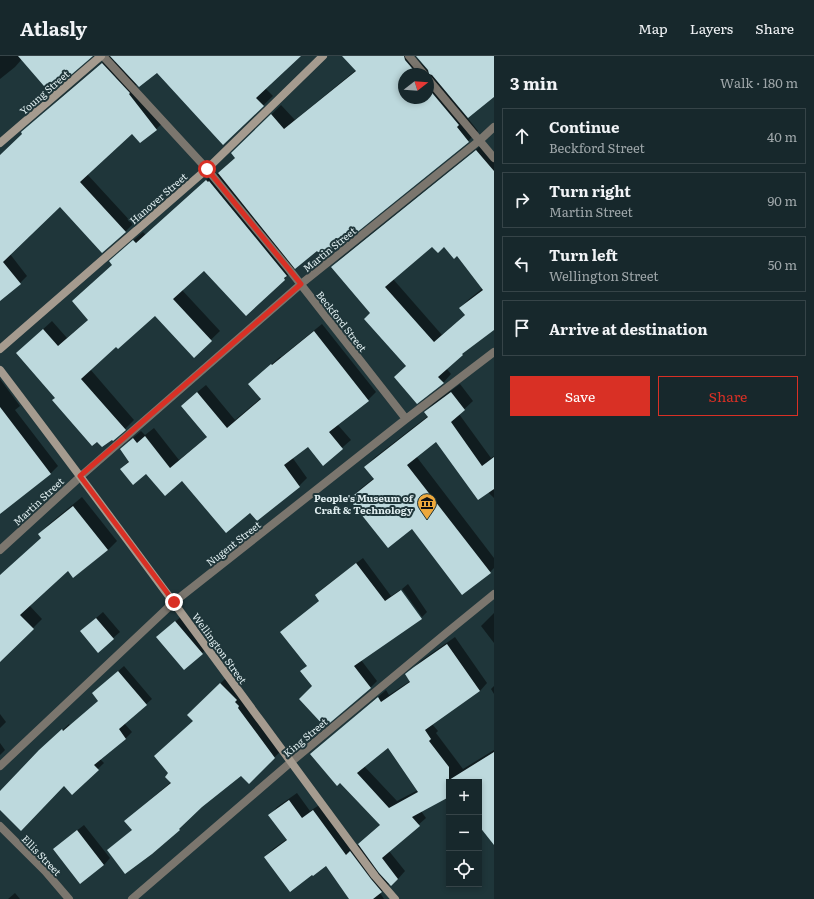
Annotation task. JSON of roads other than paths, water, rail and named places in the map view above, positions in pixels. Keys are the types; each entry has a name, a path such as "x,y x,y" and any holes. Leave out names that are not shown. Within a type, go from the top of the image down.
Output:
{"street":[{"name":"Young Street","path":"0,143 102,56"},
{"name":"Beckford Street","path":"102,56 207,169 301,284 406,419"},
{"name":"Hanover Street","path":"0,349 207,169 323,56"},
{"path":"409,56 419,68"},
{"path":"434,86 494,158"},
{"name":"Martin Street","path":"0,550 80,476 301,284 480,140 494,127"},
{"name":"Nugent Street","path":"0,766 174,602 406,419 494,352"},
{"name":"Wellington Street","path":"0,370 174,602 375,876 395,899"},
{"name":"King Street","path":"132,899 291,762 494,594"},
{"name":"Ellis Street","path":"0,826 45,871 69,899"}],"place":[{"name":"People's Museum of Craft & Technology","path":"427,520"}]}
